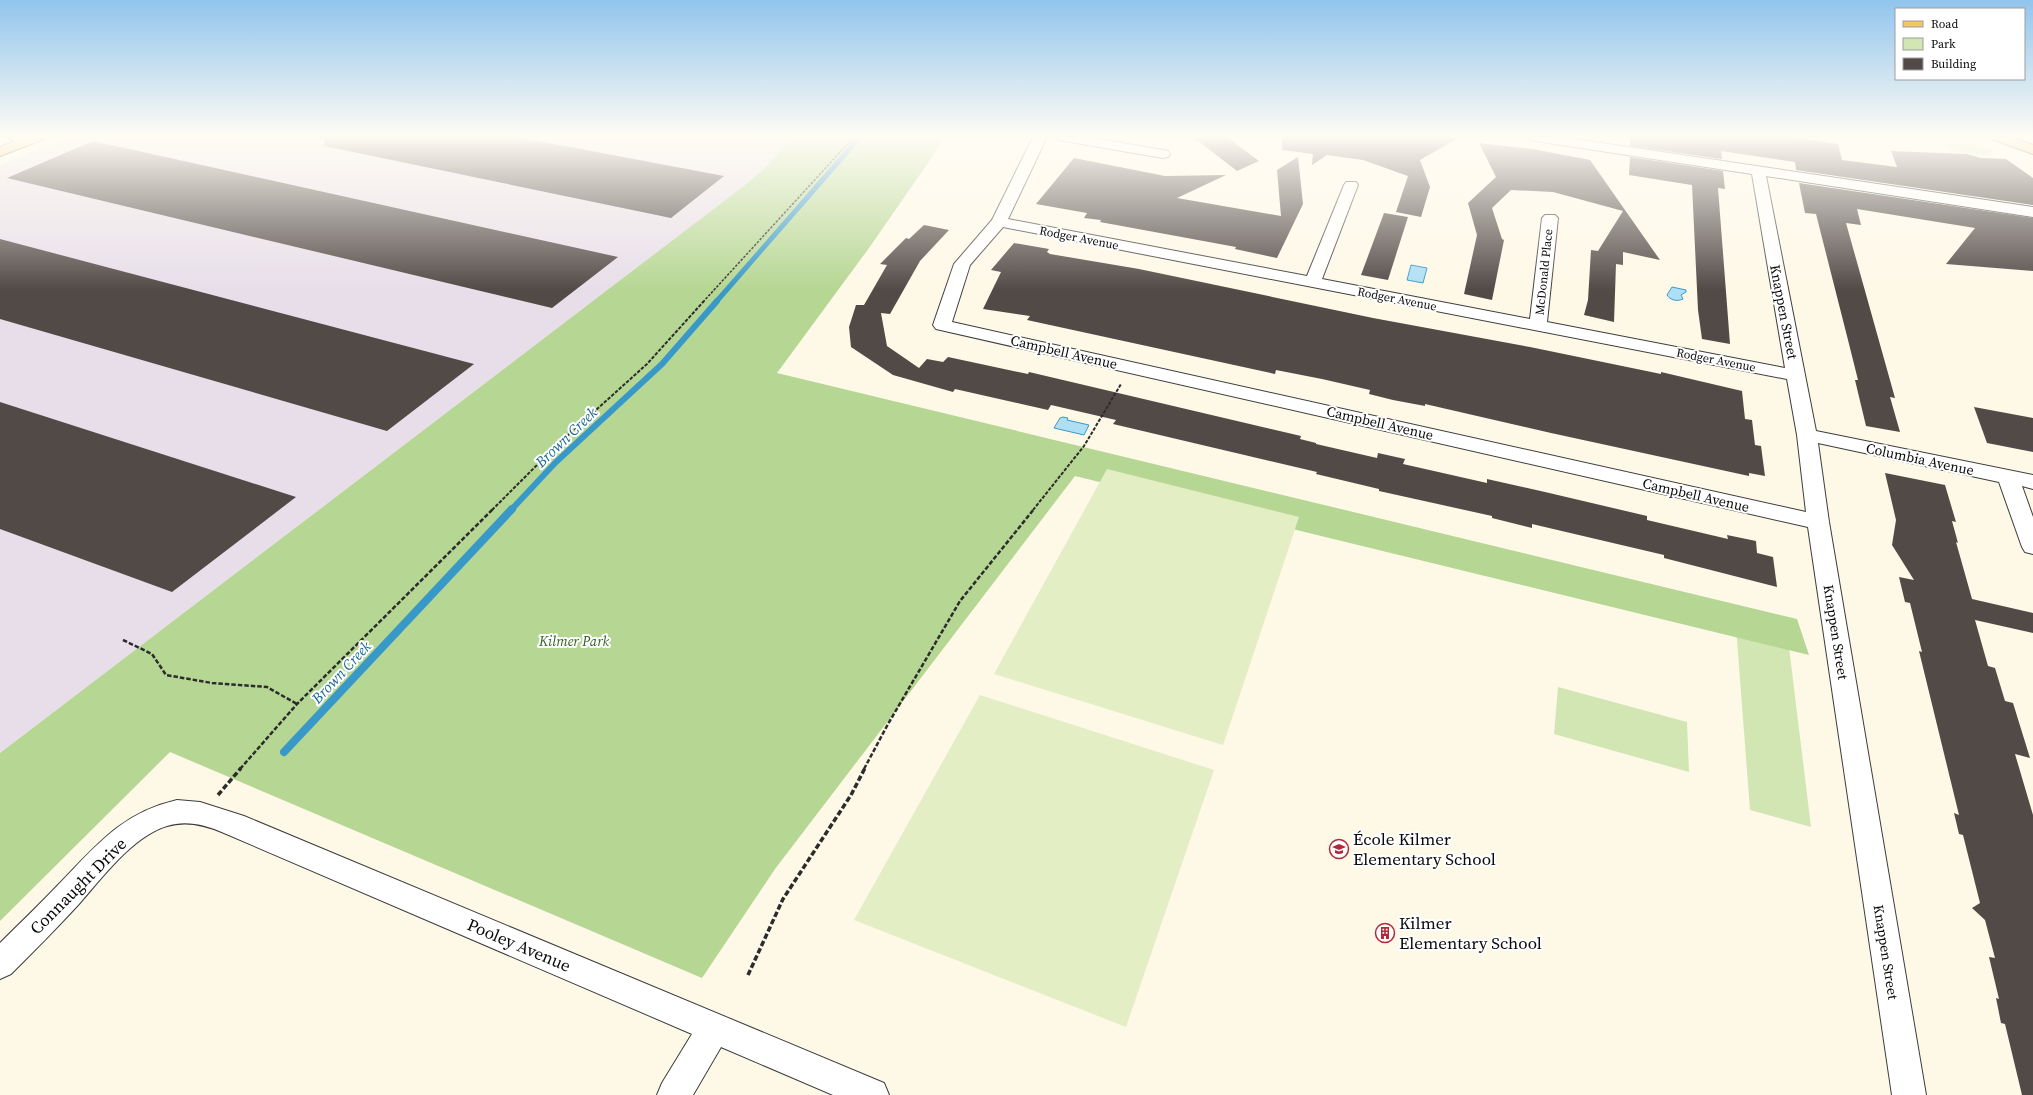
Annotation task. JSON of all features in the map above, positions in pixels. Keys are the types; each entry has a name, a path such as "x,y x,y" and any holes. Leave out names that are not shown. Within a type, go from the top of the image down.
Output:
{"street":[{"path":"1000,222 1016,188"},
{"path":"1312,283 1350,188"},
{"name":"Knappen Street","path":"1761,188 1807,435 1818,522 1909,1095"},
{"path":"1877,188 2033,212"},
{"name":"McDonald Place","path":"1538,326 1550,218"},
{"name":"Rodger Avenue","path":"1000,222 1795,375"},
{"name":"Campbell Avenue","path":"1000,222 962,264 942,324 1818,522"},
{"name":"Columbia Avenue","path":"1807,435 2033,482"},
{"path":"2008,477 2033,547"},
{"name":"Pooley Avenue","path":"162,815 178,812 200,813 266,838 872,1095"},
{"name":"Connaught Drive","path":"0,964 120,842 136,829 162,815"},
{"path":"674,1095 714,1028"}],"path":[{"path":"200,813 297,704 554,447 647,364 807,188"},
{"path":"748,975 784,899 851,795 888,724 960,600 1084,446 1131,367"},
{"path":"122,640 152,654 166,675 212,683 267,687 297,704"}],"shaded area":[{"path":"0,188 741,188 0,753"}],"green space":[{"name":"Kilmer Park","path":"741,188 911,188 869,248 777,373 1797,619 1809,655 1075,476 775,869 702,978 170,752 0,921 0,753"},
{"path":"1107,469 1299,517 1223,745 994,674"},
{"path":"1736,627 1788,639 1811,827 1750,810"},
{"path":"1558,687 1687,722 1689,772 1554,734"},
{"path":"980,695 1214,770 1126,1027 854,920"}],"water":[{"path":"1411,265 1427,268 1423,283 1407,280"},
{"path":"1672,287 1686,290 1686,292 1681,295 1683,299 1676,300 1668,297 1667,295"},
{"path":"1060,418 1068,418 1067,420 1089,425 1084,435 1054,428"}],"building":[{"path":"49,188 306,188 618,257 552,308"},
{"path":"527,188 709,188 671,218"},
{"path":"1049,188 1198,188 1177,198 1281,216 1279,188 1301,188 1303,204 1277,258 1235,249 1236,247 1100,222 1101,220 1084,218 1087,213 1036,204"},
{"path":"1404,188 1430,188 1421,217 1396,212"},
{"path":"1484,188 1610,188 1660,260 1623,252 1623,265 1616,264 1614,322 1584,315 1588,300 1591,250 1598,251 1623,211 1553,192 1511,190 1492,208 1502,239 1504,240 1492,300 1464,294 1477,235 1468,203"},
{"path":"1692,188 1718,188 1730,344 1702,339 1698,310"},
{"path":"1800,188 1833,188 2033,218 2033,271 1946,264 1975,228 1857,209 1861,225 1846,223 1895,398 1890,397 1900,432 1866,426 1855,380 1858,380 1816,214 1805,213"},
{"path":"1919,188 2033,188 2033,205"},
{"path":"1384,213 1408,217 1388,280 1361,275"},
{"path":"924,225 949,230 920,261 890,314 881,313 887,346 919,368 927,359 943,362 948,357 1028,374 1029,372 1301,436 1300,439 1316,444 1377,458 1378,453 1405,459 1403,464 1487,483 1487,479 1545,492 1647,516 1647,520 1728,539 1727,535 1756,541 1757,553 1773,557 1777,587 1664,558 1664,555 1532,524 1532,528 1492,518 1492,516 1379,491 1379,489 1316,474 1317,472 1113,424 1116,420 1051,405 1048,410 955,389 953,392 893,375 851,347 849,327 856,305 864,305 887,265 880,264 906,238 909,239"},
{"path":"0,239 474,364 387,431 0,319"},
{"path":"1014,243 1049,249 1047,252 1050,254 1139,269 1373,318 1530,347 1661,374 1661,372 1742,391 1745,419 1752,420 1755,445 1761,446 1765,476 1749,473 1749,476 1425,404 1425,406 1393,400 1369,394 1370,390 1322,379 1276,370 1275,374 1027,320 1030,316 983,309 1001,272 991,270"},
{"path":"0,402 296,497 172,592 0,529"},
{"path":"1974,407 2033,418 2033,452 1987,443"},
{"path":"1885,473 1945,485 1956,522 1952,521 1958,543 1956,542 1972,599 2033,613 2033,633 1975,620 1988,666 1995,668 2005,701 2013,703 2030,758 2015,754 2033,815 2033,1095 2022,1095 2005,1024 2001,1023 1996,998 1999,999 1989,957 1995,958 1985,920 1972,908 1980,903 1963,835 1959,834 1954,813 1959,815 1919,651 1922,652 1910,603 1905,602 1899,577 1914,580 1892,545 1896,520"}],"waterway":[{"name":"Brown Creek","path":"716,302 815,188"},
{"name":"Brown Creek","path":"511,510 556,462 662,364 717,301"},
{"name":"Brown Creek","path":"284,752 512,509"}],"place":[{"name":"École Kilmer Elementary School","path":"1339,849"},
{"name":"Kilmer Elementary School","path":"1385,933"}]}
